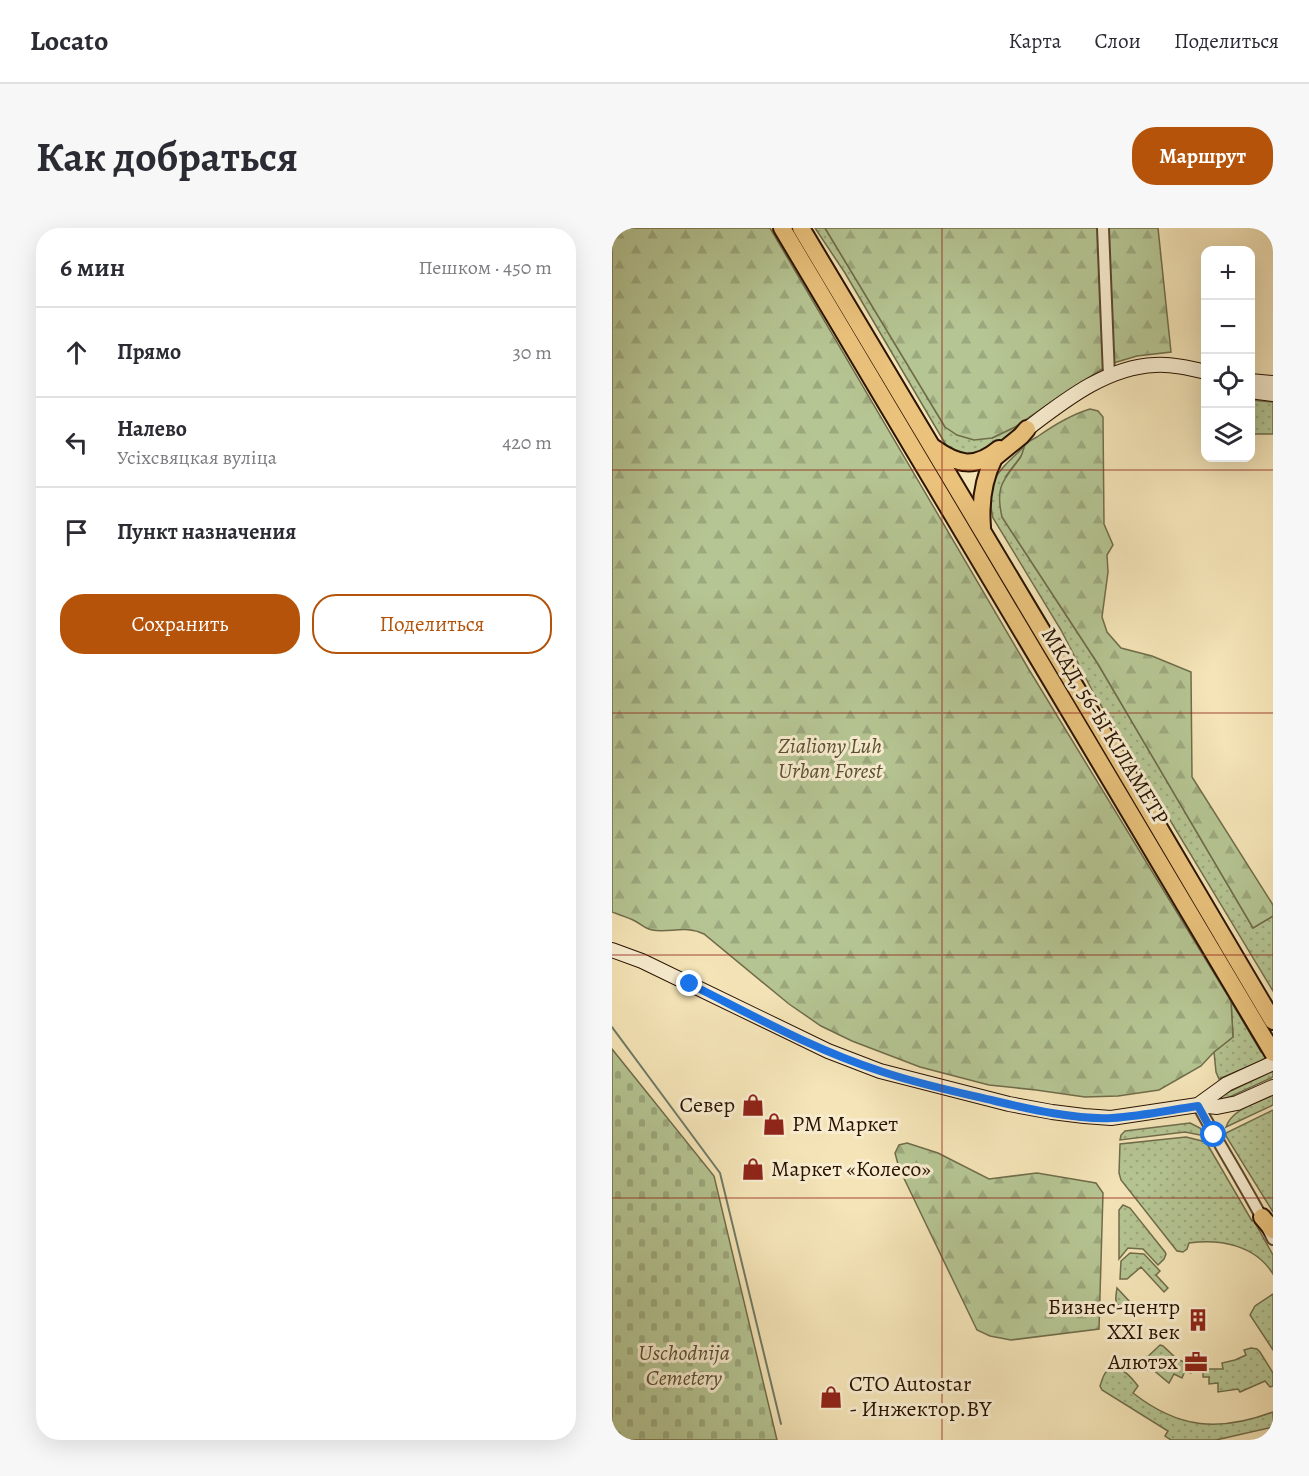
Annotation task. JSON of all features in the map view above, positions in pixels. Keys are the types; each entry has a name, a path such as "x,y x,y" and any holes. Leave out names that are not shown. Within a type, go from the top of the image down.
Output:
{"highway":[{"path":"782,228 906,419"},
{"path":"801,228 906,419"},
{"name":"МКАД, 56-Ы КІЛАМЕТР","path":"906,419 931,446 983,531 1265,1017 1273,1053"},
{"name":"МКАД, 56-Ы КІЛАМЕТР","path":"906,419 1265,1017"},
{"path":"931,446 948,458 964,463 979,462 1027,429"},
{"path":"983,531 982,492 994,458 1027,429"}],"main road":[{"path":"1027,429 1059,405 1109,376 1128,369 1171,365 1201,372"},
{"path":"1255,381 1273,383"},
{"path":"1255,392 1273,394"},
{"path":"612,950 642,961 828,1051 880,1071 1009,1104 1052,1112 1111,1118 1198,1106 1217,1107 1237,1103 1273,1087"},
{"path":"1198,1106 1218,1089 1273,1063"}],"street":[{"path":"1103,228 1109,376"},
{"path":"1198,1106 1268,1224 1273,1239"}],"green space":[{"name":"Zialiony Luh Urban Forest","path":"612,228 770,228 1028,668 1231,1001 1233,1037 1201,1066 1159,1090 1118,1096 1085,1097 989,1085 920,1067 852,1041 821,1026 789,1004 704,934 691,930 659,931 645,928 612,912"},
{"path":"815,228 825,228 945,427 992,438 1015,427 1017,430 983,458 954,455 845,273"},
{"path":"825,228 1158,228 1171,352 1137,356 1110,364 1015,427 992,438 974,440 957,435 945,427"},
{"path":"1255,400 1273,402 1273,434 1255,434"},
{"path":"1090,409 1098,411 1103,417 1104,524 1113,545 1107,555 1108,572 1102,617 1107,632 1121,648 1152,656 1191,672 1192,777 1273,905 1273,916 1253,928 1098,664 1002,517 999,498 1002,484 1021,456 1025,445 1062,421"},
{"path":"1026,445 1022,455 1006,476 1002,517 1098,664 1253,928 1273,916 1273,991 1094,694 1061,630 993,518 991,494 996,476"},
{"path":"1231,1001 1261,1052 1273,1047 1273,1056 1219,1079 1214,1052 1233,1037"},
{"name":"Uschodnija Cemetery","path":"612,1049 714,1176 777,1440 612,1440"},
{"path":"1273,1071 1273,1077 1221,1099 1222,1095"},
{"path":"1273,1095 1273,1105 1226,1127 1239,1111"},
{"path":"1273,1110 1273,1212 1226,1133"},
{"path":"1190,1123 1200,1128 1205,1136 1185,1132 1120,1140 1125,1131"},
{"path":"1186,1137 1206,1142 1273,1255 1273,1274 1257,1256 1225,1243 1189,1243 1183,1252 1177,1251 1121,1180 1119,1173 1120,1144"},
{"path":"907,1143 938,1153 989,1179 1037,1173 1096,1183 1103,1193 1099,1329 1011,1340 990,1336 977,1330 899,1168 895,1153 899,1145"},
{"path":"1123,1205 1130,1208 1165,1252 1164,1259 1158,1265 1143,1249 1128,1248 1119,1259 1119,1210"},
{"path":"1130,1253 1144,1254 1160,1271 1156,1275 1168,1288 1164,1292 1141,1267 1127,1279 1120,1279 1121,1261"},
{"path":"1117,1288 1130,1302 1123,1307 1116,1302"},
{"path":"1273,1294 1273,1350 1250,1315 1255,1306"},
{"path":"1160,1345 1177,1359 1193,1366 1191,1373 1185,1371 1182,1378 1174,1374 1169,1383 1152,1369 1149,1371 1141,1363"},
{"path":"1251,1348 1260,1352 1273,1373 1273,1386 1270,1387 1265,1381 1240,1392 1238,1389 1218,1392 1218,1383 1209,1384 1209,1377 1203,1377 1203,1369 1223,1369 1222,1363 1246,1355 1244,1350"},
{"path":"1113,1368 1124,1372 1138,1386 1133,1393 1150,1405 1183,1420 1217,1424 1235,1423 1273,1412 1273,1427 1216,1440 1171,1440 1165,1436 1168,1431 1102,1390 1100,1386 1104,1375"}],"waterway":[{"path":"612,1027 720,1173 781,1424"}],"place":[{"name":"Север","path":"753,1105"},
{"name":"РМ Маркет","path":"774,1124"},
{"name":"Маркет «Колесо»","path":"753,1169"},
{"name":"Бизнес-центр XXI век","path":"1198,1320"},
{"name":"Алютэх","path":"1196,1362"},
{"name":"СТО Autostar - Инжектор.BY","path":"831,1397"}],"route":[{"path":"690,984 828,1051 880,1071 1009,1104 1084,1116 1111,1118 1198,1106 1214,1135"}]}
